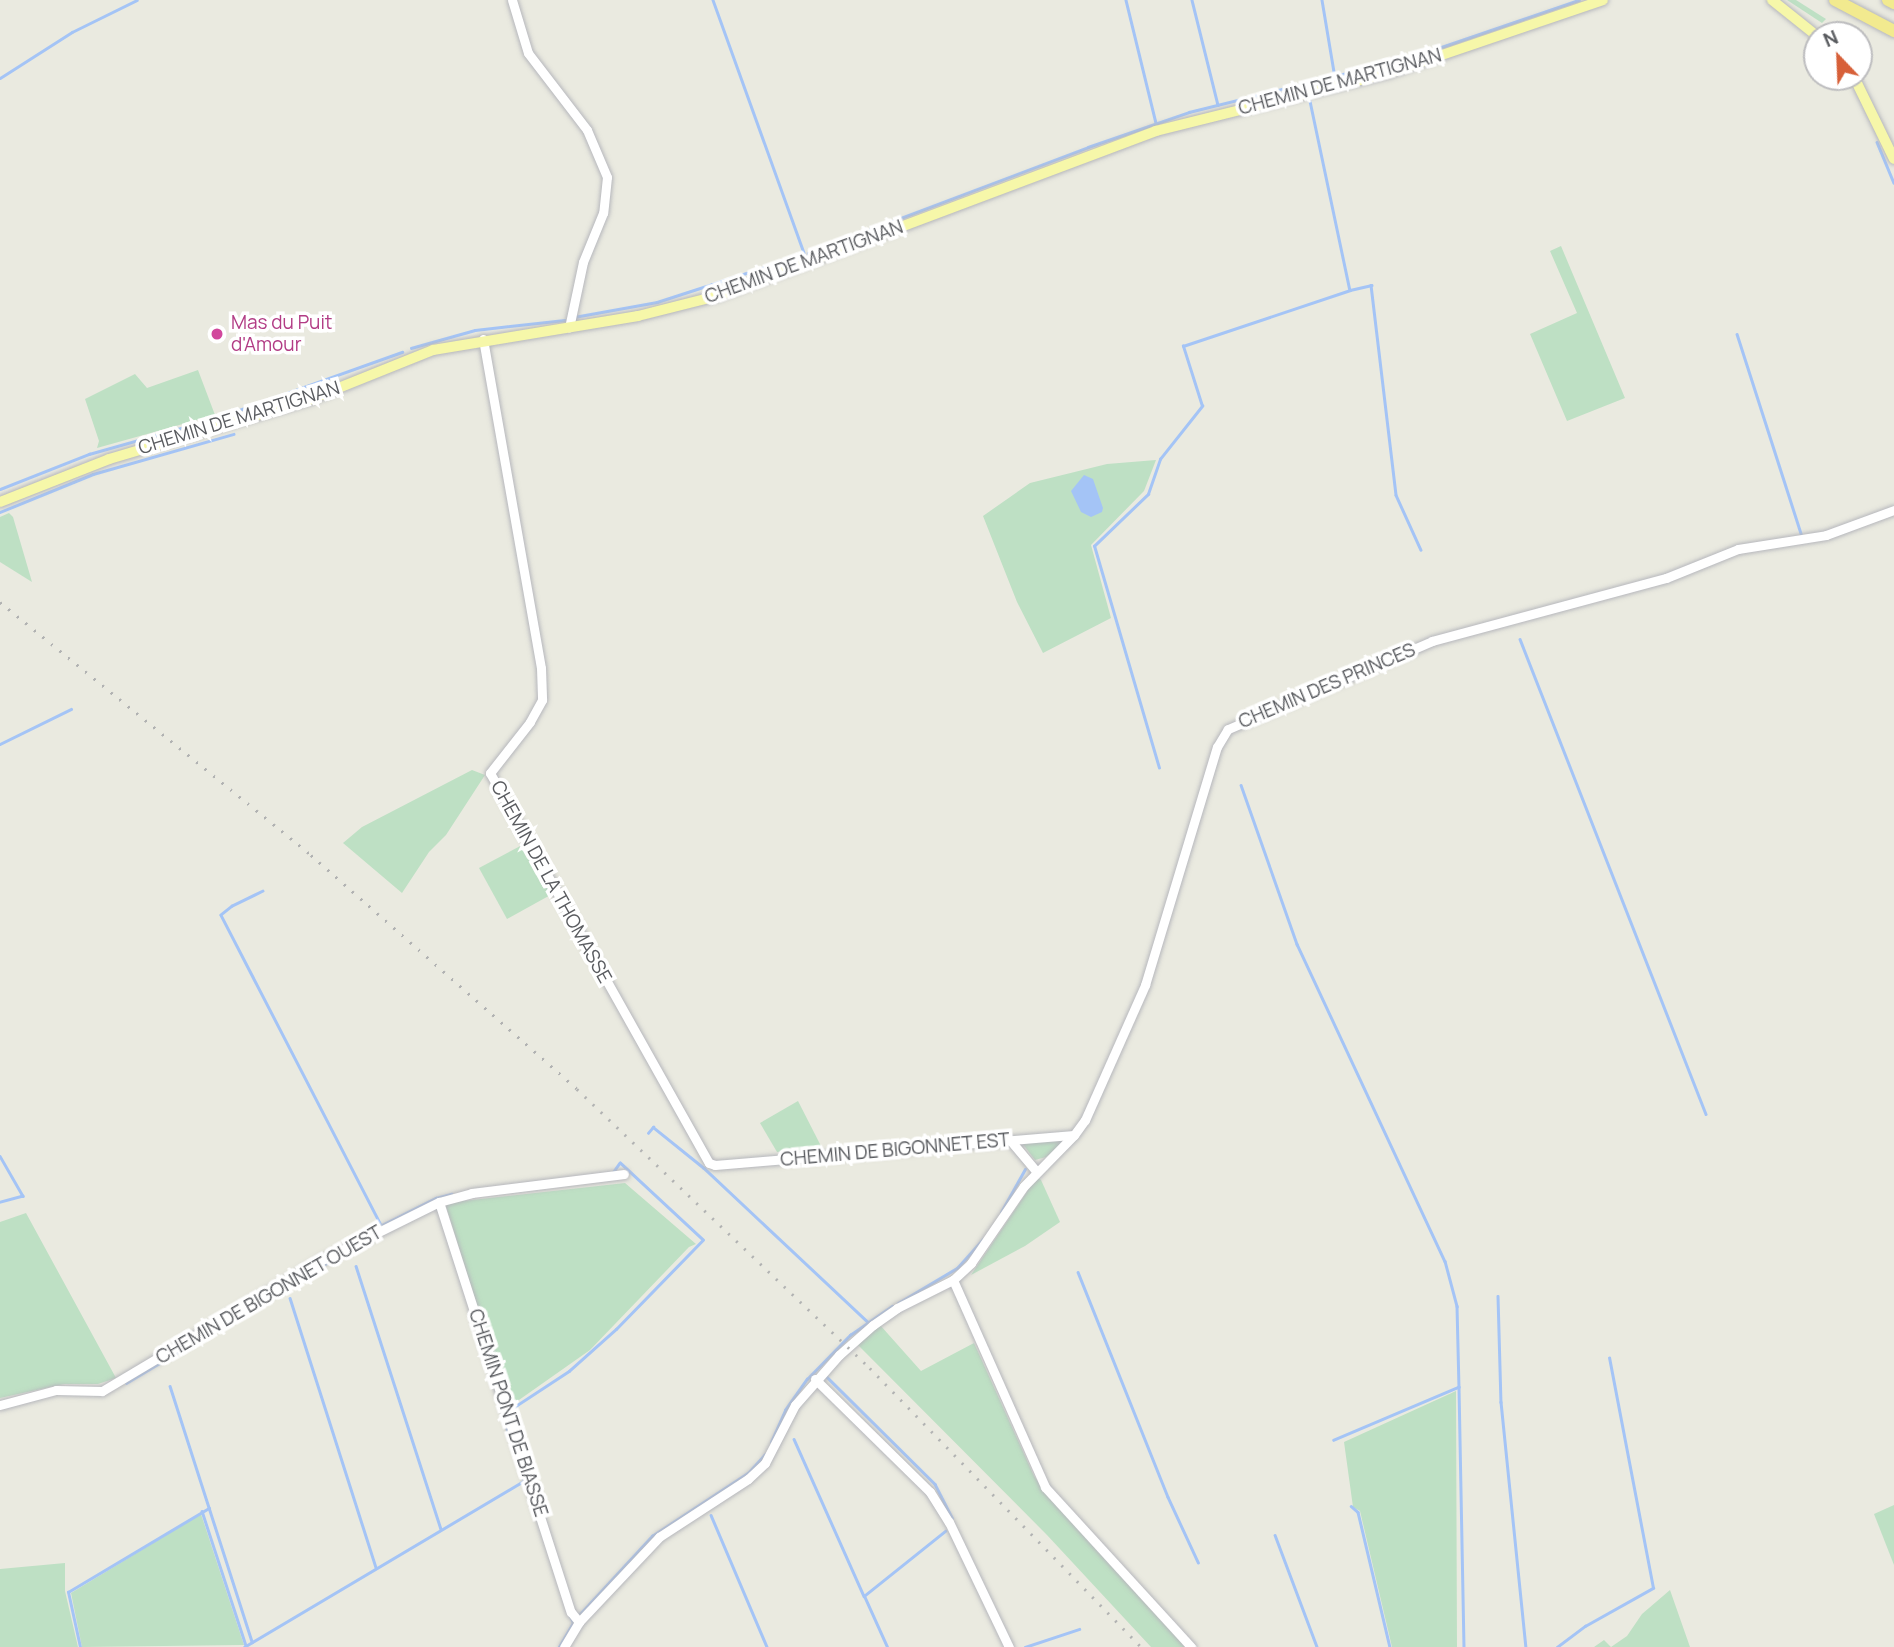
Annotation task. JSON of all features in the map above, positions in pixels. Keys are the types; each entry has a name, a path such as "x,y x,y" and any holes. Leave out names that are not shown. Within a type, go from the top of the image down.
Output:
{"highway":[{"path":"1835,0 1894,31"},
{"path":"1888,0 1894,3"}],"main road":[{"name":"CHEMIN DE MARTIGNAN","path":"0,502 109,459 291,406 421,354 483,339 569,328 667,310 717,296 1156,131 1390,73 1602,0"},
{"path":"1772,0 1803,25"},
{"path":"1861,91 1894,159"}],"street":[{"path":"512,0 528,53 587,130 607,177 603,213 583,262 569,328"},
{"name":"CHEMIN DE LA THOMASSE","path":"483,339 541,668 542,700 530,722 490,773 709,1163 715,1166"},
{"name":"CHEMIN DES PRINCES","path":"564,1647 579,1622 659,1536 748,1479 765,1463 795,1405 815,1379 873,1325 897,1308 953,1280 971,1263 1036,1171 1074,1135 1085,1120 1145,985 1217,747 1228,729 1432,641 1666,578 1738,549 1826,535 1894,510"},
{"name":"CHEMIN DE BIGONNET EST","path":"715,1166 1074,1135"},
{"path":"1010,1140 1036,1171"},
{"name":"CHEMIN DE BIGONNET OUEST","path":"0,1405 57,1390 102,1391 320,1261 439,1202 472,1193 624,1174"},
{"name":"CHEMIN PONT DE BIASSE","path":"439,1202 571,1612 579,1622"},
{"path":"953,1280 1045,1487 1191,1647"},
{"path":"815,1379 930,1492 949,1522 1009,1647"}],"green space":[{"path":"1787,0 1796,0 1826,19 1819,21"},
{"path":"1561,246 1625,398 1567,421 1530,334 1577,313 1550,251"},
{"path":"198,370 215,415 97,448 99,441 85,399 135,374 147,388"},
{"path":"1156,460 1144,491 1091,545 1111,618 1043,653 1017,602 983,516 1030,483 1107,464"},
{"path":"9,513 13,517 32,582 0,562 0,517"},
{"path":"472,770 485,775 446,835 429,852 402,893 343,843 362,827"},
{"path":"526,843 554,893 507,919 479,868"},
{"path":"798,1101 822,1148 777,1152 760,1123"},
{"path":"1067,1140 1046,1157 1035,1160 1022,1143"},
{"path":"1037,1177 1041,1180 1060,1222 1025,1246 971,1275"},
{"path":"625,1183 696,1244 689,1247 590,1350 509,1407 445,1203"},
{"path":"26,1213 116,1378 98,1384 64,1384 0,1398 0,1222"},
{"path":"880,1325 921,1371 974,1343 1034,1476 1049,1498 1185,1647 1151,1647 1047,1535 857,1344"},
{"path":"1456,1391 1457,1647 1392,1647 1360,1511 1353,1507 1344,1442"},
{"path":"1894,1505 1894,1565 1874,1514"},
{"path":"201,1514 244,1645 82,1647 71,1593"},
{"path":"65,1563 65,1591 78,1647 0,1647 0,1569"},
{"path":"1670,1590 1690,1647 1611,1647 1627,1636 1642,1614"},
{"path":"1604,1640 1611,1647 1594,1647"}],"water":[{"path":"1084,475 1093,479 1103,508 1102,512 1091,517 1081,512 1071,491"}],"waterway":[{"path":"0,78 72,32 137,0"},
{"path":"713,0 805,256"},
{"path":"1126,0 1156,123"},
{"path":"1192,0 1218,105"},
{"path":"1322,0 1335,78"},
{"path":"808,253 1088,147 1189,112 1415,56 1579,0"},
{"path":"1310,101 1350,290 1371,285 1396,495 1421,550"},
{"path":"1877,142 1894,183"},
{"path":"574,317 657,302 802,255"},
{"path":"1159,768 1094,546 1148,494 1160,459 1202,406 1183,346 1350,290"},
{"path":"411,348 475,330 564,320"},
{"path":"1737,334 1802,537"},
{"path":"225,415 402,352"},
{"path":"0,489 89,454 216,418"},
{"path":"0,512 93,474 233,434"},
{"path":"1520,639 1706,1114"},
{"path":"0,744 71,709"},
{"path":"1241,785 1297,944 1445,1261 1457,1306 1459,1387 1334,1440"},
{"path":"263,891 232,906 221,915 381,1225"},
{"path":"648,1133 653,1127 704,1168 867,1321"},
{"path":"0,1156 23,1196 0,1202"},
{"path":"244,1647 524,1481 502,1415 569,1371 616,1329 703,1240 620,1163 613,1173"},
{"path":"1001,1212 1025,1169"},
{"path":"352,1240 436,1198 451,1194"},
{"path":"898,1303 957,1268 982,1240"},
{"path":"126,1383 335,1258"},
{"path":"356,1266 441,1529"},
{"path":"1078,1272 1168,1497 1198,1562"},
{"path":"228,1311 282,1279"},
{"path":"1498,1296 1501,1402 1526,1647"},
{"path":"290,1298 376,1568"},
{"path":"771,1442 785,1410 807,1379 850,1335 892,1306"},
{"path":"1557,1647 1585,1626 1653,1588 1609,1358"},
{"path":"827,1377 935,1484 952,1518"},
{"path":"170,1386 252,1642"},
{"path":"1459,1387 1464,1647"},
{"path":"794,1439 864,1596"},
{"path":"579,1615 652,1536 748,1473 765,1454"},
{"path":"1351,1506 1358,1512 1390,1647"},
{"path":"80,1647 68,1592 209,1508"},
{"path":"202,1511 246,1646"},
{"path":"711,1515 767,1647"},
{"path":"887,1647 864,1596 945,1531"},
{"path":"1275,1535 1317,1647"},
{"path":"559,1647 573,1623 570,1616"},
{"path":"1025,1647 1079,1629"}],"railway":[{"path":"0,602 311,855 577,1089 870,1368 1141,1647"}],"place":[{"name":"Mas du Puit d'Amour","path":"217,334"}]}
